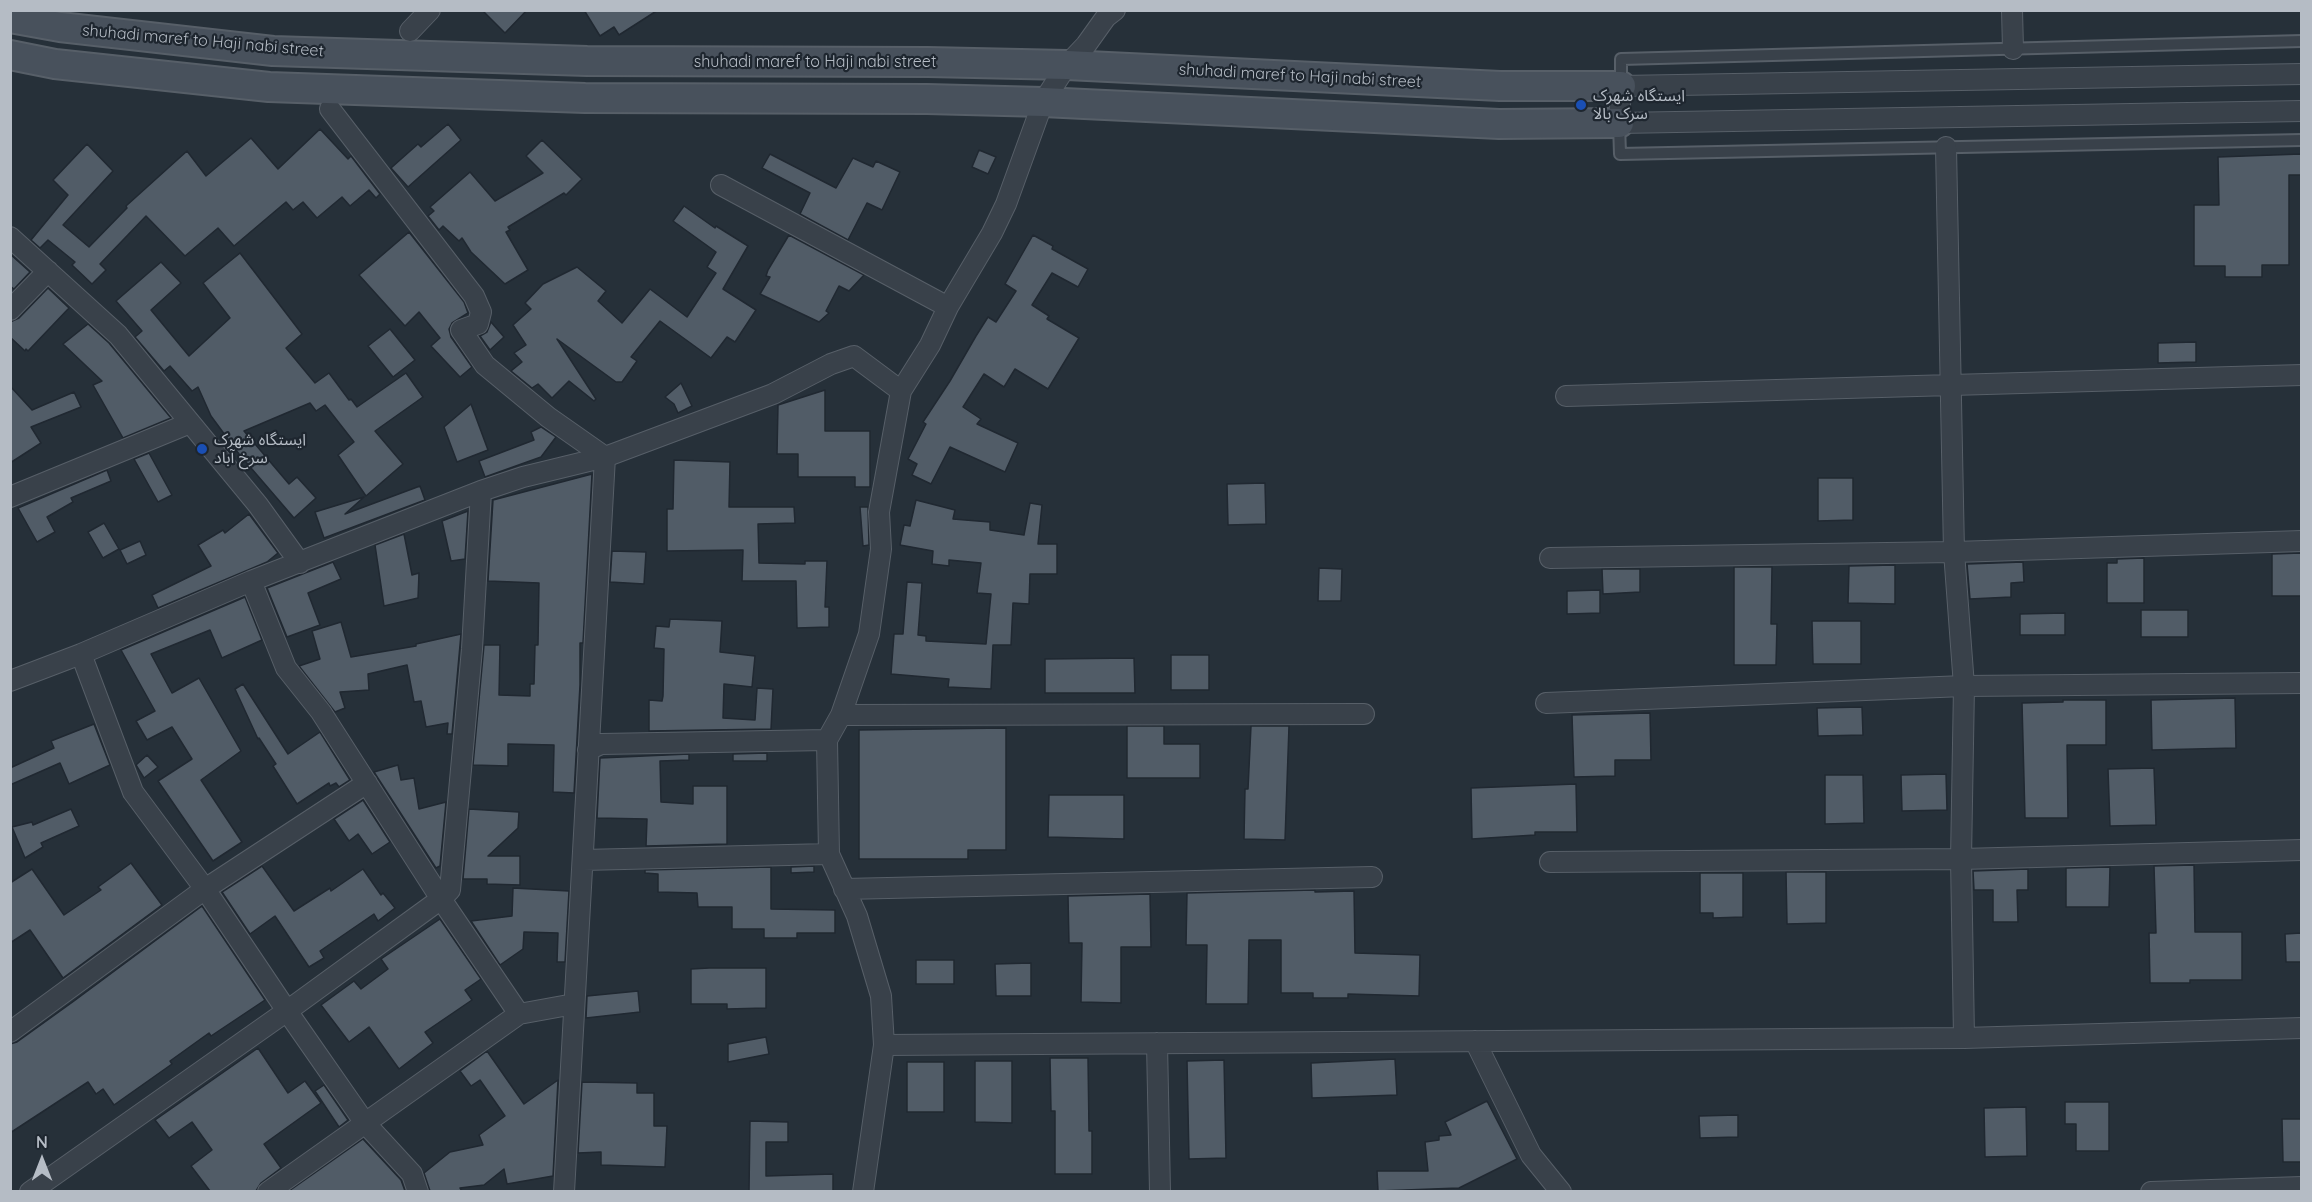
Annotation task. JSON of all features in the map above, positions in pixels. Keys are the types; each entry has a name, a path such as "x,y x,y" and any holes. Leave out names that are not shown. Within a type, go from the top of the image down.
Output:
{"main road":[{"name":"shuhadi maref to Haji nabi street","path":"10,18 60,27 273,51 588,61 1067,65 1500,86 1621,86"},
{"path":"10,55 55,64 269,87 585,98 927,99 1043,102 1498,123 1619,123"}],"street":[{"path":"410,31 430,10"},
{"path":"2012,10 2013,50"},
{"path":"863,1191 884,1046 881,996 857,916 829,854 827,740 842,715 869,634 881,549 879,512 901,390 930,345 948,307 969,274 1006,204 1043,102 1067,65 1086,45 1105,13"},
{"path":"2301,74 1621,86 1619,123 2301,111"},
{"path":"330,109 474,296 481,312 478,324 460,330 485,365 548,417 605,457"},
{"path":"1946,147 1954,552 1964,686 1961,859 1964,1038"},
{"path":"721,185 948,307"},
{"path":"10,237 118,335 258,505 300,563"},
{"path":"10,310 48,271"},
{"path":"10,681 81,654 251,581 481,491 523,477 605,457 773,394 831,364 854,356 901,390"},
{"path":"1566,396 2301,375"},
{"path":"10,497 190,423"},
{"path":"564,1191 605,457"},
{"path":"30,1191 287,1011 450,891 472,649 481,491"},
{"path":"1550,558 1954,552 2301,541"},
{"path":"251,581 286,668 321,712 441,899 519,1014"},
{"path":"81,654 133,792 205,888 365,1123 412,1174 418,1191"},
{"path":"1546,704 1964,686 2301,682"},
{"path":"842,715 1364,714"},
{"path":"588,750 601,744 827,740"},
{"path":"10,1032 205,888 367,783"},
{"path":"1550,862 1961,859 2301,850"},
{"path":"583,860 829,854"},
{"path":"844,889 1372,877"},
{"path":"268,1191 519,1014 574,1005"},
{"path":"884,1046 1964,1038 2301,1028"},
{"path":"1475,1041 1531,1155 1561,1191"},
{"path":"1157,1044 1161,1191"},
{"path":"2151,1191 2301,1187"}],"lane":[{"path":"1621,86 1621,59 2301,41"},
{"path":"1619,123 1620,154 2301,140"}],"building":[{"path":"482,10 527,10 505,33"},
{"path":"584,10 658,10 619,35 614,27 600,36"},
{"path":"448,124 461,140 408,187 391,168 418,144 421,147"},
{"path":"320,129 348,159 351,156 380,194 376,198 369,190 350,206 342,197 317,218 303,202 293,210 286,202 234,246 218,228 185,256 146,216 100,264 106,270 92,284 72,265 75,262 48,240 40,248 31,240 68,195 53,180 87,144 113,171 63,225 89,247 127,208 126,206 187,151 206,176 251,138 278,169"},
{"path":"542,140 582,179 566,195 564,193 508,227 510,230 506,232 528,270 505,284 471,252 462,238 459,241 443,226 439,230 428,216 434,211 430,207 470,172 495,201 543,173 526,156"},
{"path":"979,150 996,157 988,174 972,167"},
{"path":"770,154 836,188 853,158 873,167 876,161 900,172 882,210 867,203 848,240 800,214 810,193 762,168"},
{"path":"2301,154 2301,175 2289,175 2289,265 2262,265 2262,277 2225,277 2225,266 2194,266 2194,205 2219,205 2218,157"},
{"path":"684,206 715,228 716,226 748,246 723,289 756,310 735,342 727,337 711,358 660,321 631,357 637,361 622,382 616,382 557,339 596,399 594,401 569,381 552,398 538,384 532,388 511,371 522,362 514,353 526,345 513,325 531,309 525,303 543,284 577,267 606,291 598,301 622,323 650,289 687,317 716,273 707,267 716,252 673,221"},
{"path":"409,232 464,302 468,313 452,323 449,329 451,337 472,367 460,377 431,346 440,338 419,312 405,326 359,275"},
{"path":"789,235 864,275 849,291 839,286 826,311 829,313 819,322 760,294 770,277 766,276 768,270"},
{"path":"1033,235 1053,246 1052,249 1088,269 1078,287 1052,273 1032,305 1049,316 1047,319 1079,338 1048,389 1015,369 1004,387 984,374 963,407 981,419 977,424 1018,443 1005,472 950,447 931,484 912,475 917,464 908,459 926,424 923,422 988,317 996,322 1016,291 1005,284"},
{"path":"240,253 302,334 286,348 315,383 329,373 357,407 406,373 423,397 375,431 403,464 366,496 338,455 354,442 325,405 316,411 310,403 244,431 289,484 297,477 316,498 294,518 239,454 211,416 198,387 192,391 170,366 164,371 135,337 142,331 116,301 161,262 181,283 151,310 189,356 230,318 203,283"},
{"path":"10,254 30,272 14,289 10,286"},
{"path":"48,288 69,308 28,351 26,349 25,351 10,337 10,322 19,318"},
{"path":"491,322 504,337 490,350 480,336 487,332"},
{"path":"88,324 109,343 171,418 123,438 93,385 102,381 63,344"},
{"path":"390,329 415,360 393,377 368,346"},
{"path":"2196,342 2196,362 2158,363 2158,343"},
{"path":"681,383 692,406 678,413 674,404 665,397"},
{"path":"10,386 32,410 74,392 81,407 31,427 41,443 10,463"},
{"path":"825,390 825,431 870,431 870,487 855,487 855,477 798,477 798,454 777,454 778,405"},
{"path":"471,404 488,450 457,462 444,427"},
{"path":"541,427 556,437 541,457 485,477 479,461 534,440 531,432"},
{"path":"149,453 172,495 158,502 134,459"},
{"path":"674,460 730,462 729,507 794,507 795,523 758,524 759,563 805,564 805,561 827,561 825,607 829,607 829,627 797,628 796,581 742,581 743,550 667,551 667,509 673,509"},
{"path":"107,470 111,481 71,498 73,502 47,517 55,532 37,542 18,508"},
{"path":"592,474 583,643 580,643 574,793 553,792 554,745 508,744 508,766 473,765 484,645 500,645 499,695 530,696 530,684 534,684 535,645 538,645 539,583 488,581 493,500"},
{"path":"1818,478 1853,478 1853,520 1818,521"},
{"path":"1265,483 1266,524 1228,525 1227,484"},
{"path":"420,486 425,500 324,538 315,512 364,497 345,514"},
{"path":"916,500 955,510 953,519 990,522 990,530 1024,535 1030,503 1042,505 1038,544 1057,544 1057,574 1030,574 1029,604 1013,603 1011,645 993,645 991,689 948,687 949,679 891,674 894,634 903,634 907,582 922,583 918,635 926,636 926,641 986,644 991,594 977,593 981,563 949,560 949,566 932,564 933,551 900,545 904,525 910,526"},
{"path":"860,507 868,507 869,545 863,546"},
{"path":"468,511 465,559 451,561 442,521"},
{"path":"249,514 278,553 267,562 158,608 152,595 211,566 198,545 223,530 225,533"},
{"path":"104,523 119,549 103,558 88,532"},
{"path":"404,534 412,575 419,573 418,598 384,606 375,545"},
{"path":"140,541 146,555 127,564 120,550"},
{"path":"612,551 646,552 644,584 610,582"},
{"path":"2301,553 2301,596 2272,596 2272,554"},
{"path":"2144,558 2144,603 2107,603 2107,563 2117,563 2117,559"},
{"path":"333,562 341,579 308,593 320,625 287,637 267,588"},
{"path":"2023,562 2024,582 2011,583 2011,597 1970,599 1967,564"},
{"path":"1895,565 1895,604 1848,603 1849,566"},
{"path":"1734,567 1772,567 1771,624 1777,624 1776,665 1734,665"},
{"path":"1319,568 1342,569 1341,601 1318,601"},
{"path":"1602,569 1640,569 1640,592 1603,594"},
{"path":"1600,590 1600,613 1567,614 1567,591"},
{"path":"245,597 262,640 222,658 210,630 151,654 172,693 199,678 241,751 201,780 242,842 213,861 158,781 192,759 172,727 147,740 136,721 155,711 121,650"},
{"path":"2141,610 2188,610 2188,637 2141,637"},
{"path":"2065,613 2065,635 2020,635 2020,614"},
{"path":"670,619 722,621 720,652 755,656 752,687 724,684 723,718 755,720 757,688 773,689 771,729 649,731 649,700 662,701 663,696 664,649 654,648 656,626 669,627"},
{"path":"1812,621 1861,621 1861,664 1813,664"},
{"path":"341,622 351,657 416,646 416,644 461,634 452,734 447,734 448,723 426,727 421,701 414,702 407,665 368,674 369,690 340,692 345,708 335,712 299,666 320,659 312,631"},
{"path":"1171,655 1209,655 1209,690 1171,690"},
{"path":"1134,658 1135,693 1045,693 1045,659"},
{"path":"243,684 288,754 320,732 350,780 339,787 336,783 330,786 329,783 297,804 273,766 276,764 258,739 235,689"},
{"path":"2235,698 2236,748 2152,750 2151,700"},
{"path":"2063,700 2106,700 2106,745 2067,745 2068,818 2025,818 2022,703 2063,702"},
{"path":"1862,707 1863,735 1818,736 1817,708"},
{"path":"1650,713 1651,760 1615,760 1615,776 1574,777 1572,715"},
{"path":"94,724 110,765 69,784 60,763 10,785 10,768 54,748 51,741"},
{"path":"1127,726 1164,726 1164,744 1200,744 1200,778 1127,778"},
{"path":"1251,726 1289,726 1285,840 1244,839 1245,789 1248,789"},
{"path":"1006,728 1006,850 968,850 968,859 859,859 859,730"},
{"path":"767,753 767,761 733,761 733,754"},
{"path":"689,754 689,760 660,761 661,802 693,804 693,786 727,786 727,844 646,846 647,819 597,818 600,758"},
{"path":"147,755 158,767 144,778 136,765"},
{"path":"398,765 401,780 414,778 419,809 446,802 440,866 436,868 374,772"},
{"path":"2154,768 2156,825 2110,826 2108,769"},
{"path":"1946,774 1947,810 1902,811 1901,775"},
{"path":"1825,775 1863,775 1864,823 1825,824"},
{"path":"1576,784 1577,832 1535,832 1535,835 1472,839 1471,788"},
{"path":"1049,795 1124,795 1124,839 1048,837"},
{"path":"363,800 390,842 372,854 358,834 349,841 334,819"},
{"path":"71,809 79,826 41,843 43,847 25,858 12,827 32,822 33,825"},
{"path":"469,809 519,812 518,828 488,856 520,856 520,885 487,884 487,879 463,879"},
{"path":"131,863 162,905 63,978 30,930 10,943 10,883 32,869 64,915 101,890 98,887"},
{"path":"2194,865 2195,932 2242,932 2242,980 2150,983 2149,933 2156,933 2154,866"},
{"path":"262,866 294,911 330,888 331,891 363,869 381,895 383,893 395,908 378,921 374,914 320,951 324,958 309,967 275,916 250,934 222,892"},
{"path":"814,866 814,872 791,873 791,867"},
{"path":"771,867 771,909 835,910 835,933 797,933 797,938 764,938 764,929 732,929 732,907 698,907 697,893 658,892 658,874 645,873 645,870"},
{"path":"2110,867 2109,907 2066,907 2066,868"},
{"path":"2028,869 2028,890 2017,890 2018,922 1993,922 1993,890 1974,890 1973,871"},
{"path":"1786,872 1826,872 1826,923 1787,924"},
{"path":"1700,873 1743,873 1743,917 1713,918 1713,913 1700,913"},
{"path":"513,888 569,891 565,962 557,962 558,933 524,932 523,949 500,965 471,921 512,916"},
{"path":"1315,890 1315,892 1354,891 1355,953 1420,955 1419,996 1348,994 1348,998 1313,998 1313,993 1281,993 1281,940 1249,940 1248,1004 1206,1004 1207,945 1186,945 1187,893"},
{"path":"1150,894 1151,947 1121,947 1121,1003 1081,1002 1082,943 1069,943 1068,896"},
{"path":"202,906 265,1000 211,1036 209,1033 170,1061 172,1064 114,1105 103,1089 96,1094 88,1082 10,1133 10,1044 17,1042"},
{"path":"440,919 481,979 465,990 472,1000 425,1032 433,1043 399,1069 369,1027 349,1042 321,1005 354,981 361,989 388,969 381,959"},
{"path":"2301,933 2301,962 2286,962 2285,934"},
{"path":"916,960 954,960 954,984 916,984"},
{"path":"1031,963 1031,996 996,996 995,964"},
{"path":"766,968 766,1008 727,1009 727,1004 691,1004 691,969"},
{"path":"638,991 640,1012 586,1018 587,996"},
{"path":"766,1037 769,1054 728,1062 728,1044"},
{"path":"258,1048 288,1093 305,1081 321,1103 264,1144 281,1168 261,1183 256,1191 210,1191 191,1166 212,1150 192,1122 169,1138 155,1120"},
{"path":"487,1051 524,1104 558,1080 553,1176 507,1184 504,1169 484,1185 460,1188 462,1191 430,1191 424,1173 450,1152 483,1145 479,1135 505,1116 480,1080 471,1086 460,1071"},
{"path":"1050,1058 1088,1058 1092,1174 1055,1174 1055,1111 1051,1111"},
{"path":"1395,1059 1397,1095 1312,1098 1311,1063"},
{"path":"1224,1060 1226,1158 1189,1159 1187,1061"},
{"path":"975,1061 1012,1061 1012,1123 975,1122"},
{"path":"907,1062 944,1062 944,1112 907,1112"},
{"path":"582,1082 637,1083 637,1093 654,1093 654,1126 667,1126 665,1167 601,1165 601,1152 578,1153"},
{"path":"324,1085 348,1120 339,1127 315,1091"},
{"path":"1487,1101 1517,1159 1459,1188 1378,1191 1377,1171 1428,1171 1425,1142 1439,1140 1439,1136 1451,1135 1445,1122"},
{"path":"2065,1102 2109,1102 2109,1151 2076,1151 2076,1124 2065,1124"},
{"path":"2026,1107 2027,1156 1985,1157 1984,1108"},
{"path":"1738,1115 1738,1137 1700,1138 1699,1116"},
{"path":"2282,1119 2301,1119 2301,1162 2283,1162"},
{"path":"750,1121 788,1122 788,1142 766,1142 766,1176 833,1174 833,1191 749,1191"},
{"path":"363,1139 401,1180 405,1191 289,1191"}],"place":[{"name":"ایستگاه شهرک سرک بالا","path":"1581,105"},
{"name":"ایستگاه شهرک سرخ آباد","path":"202,449"}]}
